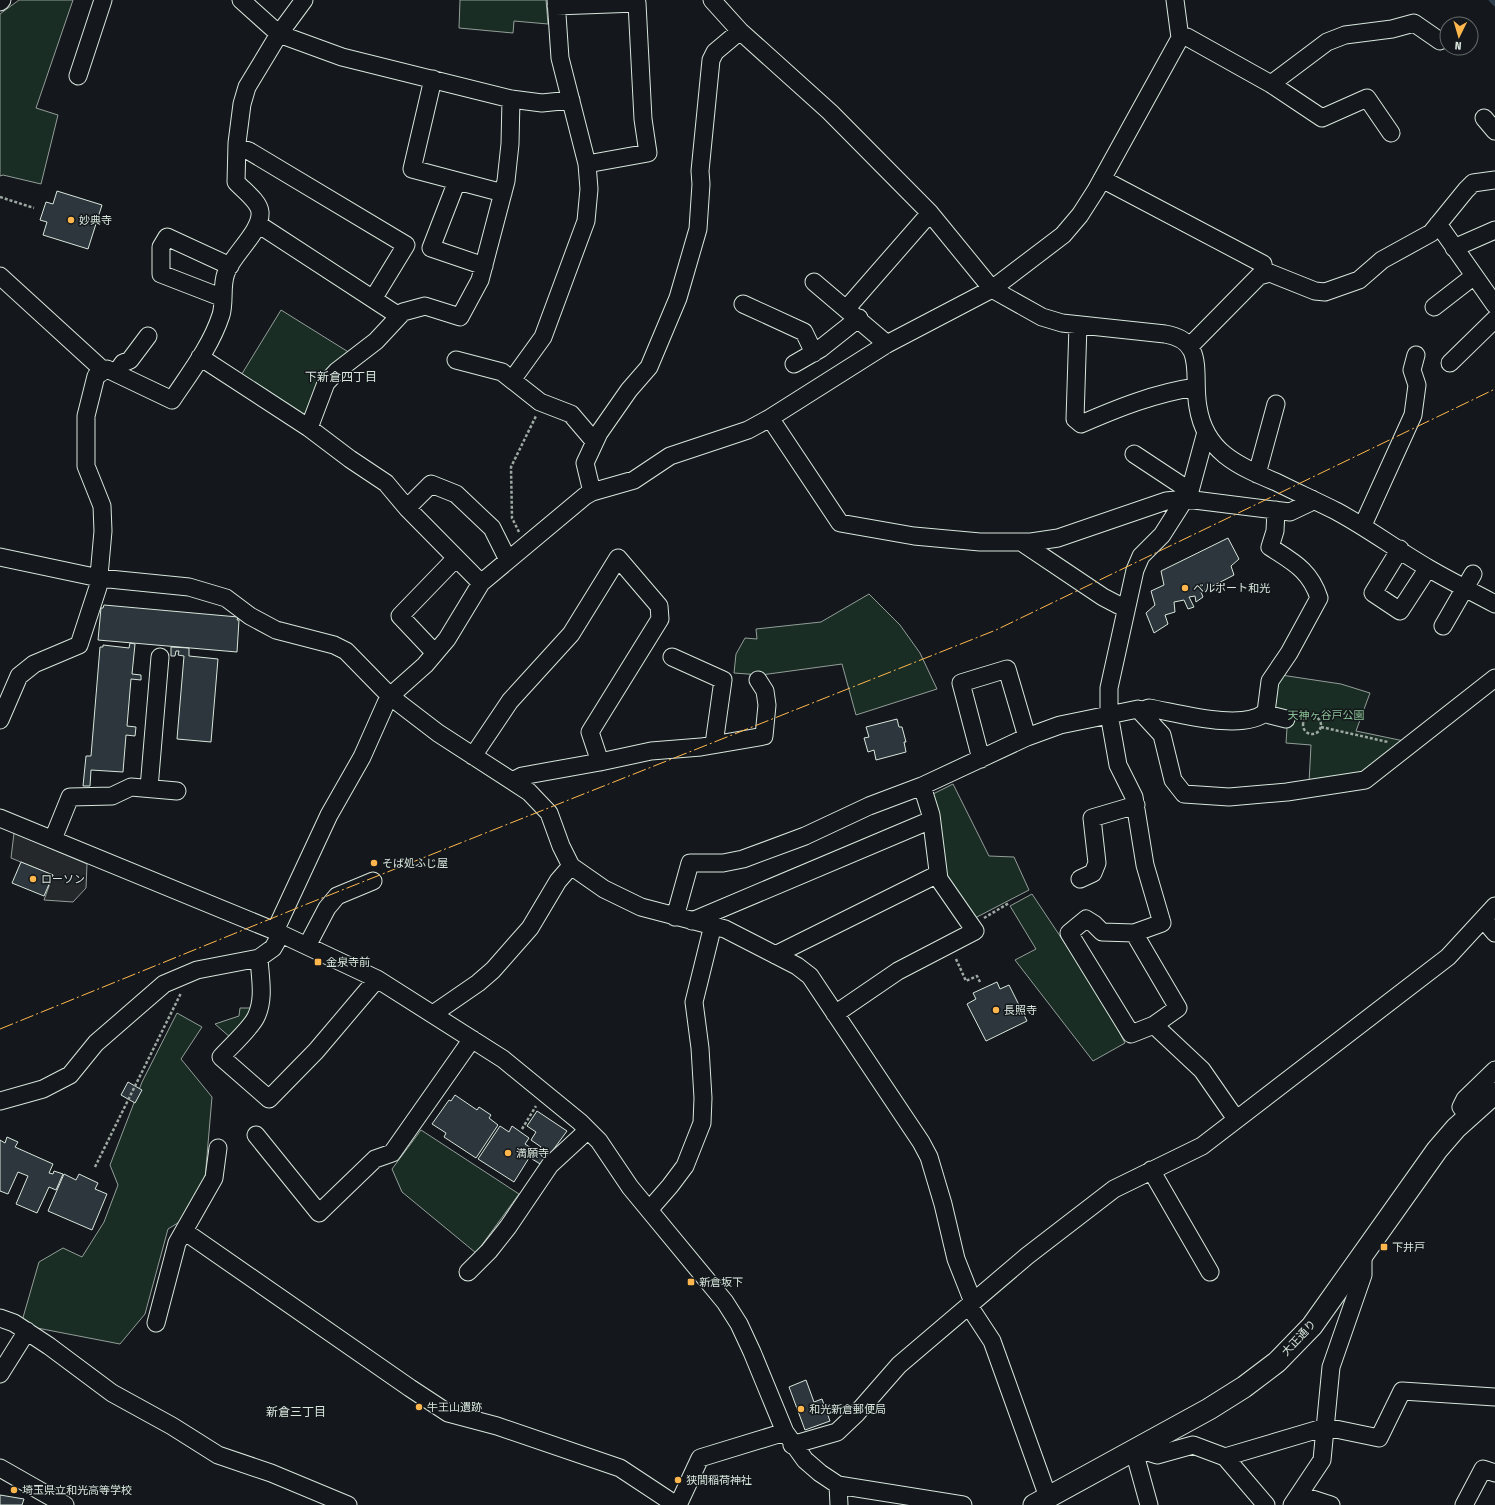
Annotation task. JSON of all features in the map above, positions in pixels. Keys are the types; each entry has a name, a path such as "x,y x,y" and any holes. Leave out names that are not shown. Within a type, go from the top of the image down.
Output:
{"main road":[{"name":"大正通り","path":"1041,1501 1136,1450 1226,1398 1277,1362 1312,1326 1437,1150 1468,1116 1495,1094"}],"street":[{"path":"78,76 103,0"},
{"path":"240,0 279,34 342,57 511,99 542,103 571,100"},
{"path":"0,276 110,372 172,400 200,357 221,314 226,273 258,224 260,214 258,206 236,182 237,147 242,104 247,87 279,34 304,0"},
{"path":"712,0 740,30 830,112 930,213 992,289 1042,317 1062,323 1175,336 1184,340 1190,346 1195,361 1197,406 1206,432 1214,445 1226,456 1257,474 1312,499 1363,525 1428,568 1468,580 1495,604"},
{"path":"0,1101 43,1089 70,1075 96,1043 164,984 198,970 259,958 272,948 329,815 362,757 386,703 391,696 447,639 481,583 526,545 592,492 634,480 670,456 748,430 770,418 887,344 992,289 1063,235 1080,215 1102,179 1180,38 1175,0"},
{"path":"512,380 543,337 583,228 589,189 587,164 560,58 556,3 637,3 643,119 648,153 587,164"},
{"path":"1271,84 1327,42 1345,35 1392,29 1414,23 1439,40"},
{"path":"592,492 584,463 594,441 629,390 649,367 678,298 698,229 701,184 700,171 711,60 715,52 740,30"},
{"path":"1180,38 1188,37 1271,84 1322,118 1367,98 1391,133"},
{"path":"433,79 412,169 503,193"},
{"path":"309,428 326,383 336,371 376,341 403,312 425,306 460,318 480,280 506,182 510,144 511,99"},
{"path":"1484,118 1495,131"},
{"path":"237,147 249,151 406,245 373,299"},
{"path":"1102,179 1263,264 1265,274"},
{"path":"1190,346 1260,276 1270,273 1315,291 1325,292 1358,280 1382,260 1431,233 1473,183 1495,180"},
{"path":"457,181 431,248 484,266"},
{"path":"794,364 814,353 853,313 930,213"},
{"path":"258,224 400,316"},
{"path":"1438,224 1495,305"},
{"path":"1454,248 1495,230"},
{"path":"223,298 161,274 161,247 167,237 230,266"},
{"path":"1434,307 1474,276"},
{"path":"814,282 853,313 887,344"},
{"path":"742,304 804,332 814,353"},
{"path":"1450,363 1495,319"},
{"path":"1078,325 1075,420 1081,424 1125,404 1146,400 1167,392 1196,387"},
{"path":"0,720 19,676 34,664 79,645 98,587 103,531 102,506 86,466 86,416 96,376 110,372 122,363 130,360 148,336"},
{"path":"1363,525 1413,415 1417,385 1412,370 1416,355"},
{"path":"200,357 309,428 386,484 407,508 481,583"},
{"path":"456,360 502,372 542,402 571,414 594,441"},
{"path":"1257,474 1276,404"},
{"path":"770,418 840,523 914,536 980,542 1021,542 1058,538 1166,501 1188,495 1290,512 1304,507 1312,499"},
{"path":"1134,933 1178,1008 1154,1025 1131,1034 1069,933 1086,919 1102,932 1134,933 1162,923 1145,865 1134,797 1118,765 1109,714 1109,688 1135,570 1141,556 1162,535 1188,495 1206,432"},
{"path":"1134,454 1188,495"},
{"path":"407,508 431,484 456,494 492,528 508,560"},
{"path":"1141,712 1149,708 1225,722 1259,718 1266,712 1270,681 1289,653 1319,598 1315,583 1299,566 1270,547 1275,531 1276,510"},
{"path":"1021,542 1103,597 1126,609"},
{"path":"1400,549 1373,593 1400,611 1428,568"},
{"path":"0,557 99,578 189,587 226,598 250,616 276,630 334,645 346,651 391,696 438,733 529,792 549,813 561,846 571,866 610,892 641,907 684,919 713,925 797,966 810,976 921,1142 929,1157 944,1204 956,1259 971,1304 992,1341 1041,1501"},
{"path":"434,653 400,616 456,558"},
{"path":"473,756 510,701 571,634 618,558 659,606 660,619 590,732 600,762"},
{"path":"1443,626 1468,580"},
{"path":"150,788 160,657"},
{"path":"672,657 723,680 714,744"},
{"path":"981,759 961,683 1007,669 1027,737"},
{"path":"684,919 690,863 723,863 742,859 805,836 869,806 922,786 1027,737 1060,725 1138,709 1162,735 1173,780 1184,794 1229,797 1287,792 1365,780 1495,678"},
{"path":"512,781 522,776 651,751 714,744 764,736 767,705 765,690 758,680"},
{"path":"1266,712 1270,715 1286,719"},
{"path":"52,839 70,797 112,796 131,786 177,791"},
{"path":"835,1014 898,971 975,931 939,879 931,820 922,786"},
{"path":"1080,879 1093,873 1097,863 1092,818 1136,805"},
{"path":"0,818 278,933 377,978 503,1059 580,1122 599,1142 630,1187 725,1302 739,1324 789,1438 805,1460 820,1473 838,1485 963,1505"},
{"path":"684,919 931,820"},
{"path":"434,1014 478,983 493,970 530,928 558,880 571,866"},
{"path":"775,955 938,874"},
{"path":"307,946 327,908 337,896 374,881"},
{"path":"184,1231 448,1413 497,1426 620,1468 670,1501 679,1503 700,1458 789,1438 837,1432 857,1414 899,1365 1028,1256 1114,1189 1202,1146 1448,958 1484,920 1495,906"},
{"path":"1484,920 1495,933"},
{"path":"649,1210 685,1166 702,1123 703,1098 700,1048 694,1002 713,925"},
{"path":"259,958 261,989 260,1008 256,1019 221,1057 269,1099 316,1051 377,978"},
{"path":"1154,1025 1202,1070 1236,1120"},
{"path":"256,1135 319,1213 375,1159 392,1153 472,1039"},
{"path":"1468,1116 1461,1107 1465,1098 1495,1070"},
{"path":"468,1272 489,1251 508,1228 550,1165 588,1130"},
{"path":"156,1323 177,1243 214,1178 218,1148"},
{"path":"1152,1170 1210,1272"},
{"path":"1331,1505 1296,1500 1322,1460 1331,1367 1363,1275 1364,1253"},
{"path":"0,1318 27,1331 50,1346 112,1393 172,1426 218,1455 271,1473 348,1505"},
{"path":"0,1374 27,1331"},
{"path":"1225,1457 1326,1427 1379,1438 1402,1391 1495,1397"},
{"path":"1149,1505 1136,1450 1157,1455 1193,1445 1225,1457 1266,1505"},
{"path":"0,1468 65,1505"},
{"path":"1464,1505 1483,1469 1495,1473"},
{"path":"838,1485 839,1505"}],"path":[{"path":"0,197 34,208"},
{"path":"526,545 512,518 511,467 542,402"},
{"path":"1313,715 1320,721 1321,727 1318,732 1309,734 1303,727 1303,721 1307,716 1313,715"},
{"path":"1321,727 1395,743"},
{"path":"978,921 1009,903"},
{"path":"954,956 966,981 977,976 980,982"},
{"path":"95,1168 184,987"},
{"path":"522,1129 540,1100"}],"green space":[{"path":"19,0 73,0 36,108 58,115 41,184 3,175 0,176 0,14"},
{"path":"460,0 546,0 548,24 514,21 513,33 459,28"},
{"path":"281,310 350,353 308,412 302,417 240,377"},
{"path":"869,594 900,625 920,653 937,689 856,715 842,664 761,675 734,673 736,654 745,638 757,639 756,629 821,622"},
{"name":"天神ヶ谷戸公園","path":"1281,675 1341,684 1370,693 1356,731 1404,741 1365,774 1309,783 1311,745 1286,743 1288,713 1278,711 1274,706 1277,681"},
{"path":"953,784 989,856 1014,857 1029,890 975,918 947,876 933,794"},
{"path":"1032,894 1102,999 1125,1043 1093,1061 1015,960 1036,949 1010,906"},
{"path":"240,1008 254,1008 231,1038 215,1024 239,1016"},
{"path":"177,1013 202,1027 181,1059 212,1097 205,1179 181,1221 168,1229 145,1314 120,1344 32,1327 22,1321 39,1262 63,1248 82,1257 104,1222 118,1185 110,1165 142,1082"},
{"path":"421,1130 519,1194 476,1253 402,1192 392,1169"}],"shaded area":[{"path":"14,833 87,864 86,888 73,902 44,900 53,875 11,858"}],"building":[{"path":"57,191 102,205 88,249 43,235 47,222 40,220 46,202 53,204"},
{"name":"ベルポート和光","path":"1228,538 1239,559 1231,566 1234,575 1201,592 1203,597 1196,602 1195,596 1189,597 1194,607 1188,609 1184,600 1174,602 1175,612 1165,615 1168,624 1154,633 1146,613 1155,605 1151,591 1164,585 1161,571"},
{"path":"104,605 238,617 237,652 98,640 101,608 103,608"},
{"path":"130,643 135,644 132,674 141,675 141,680 131,679 127,726 136,727 135,736 126,735 123,772 91,770 90,786 83,786 86,756 91,756 100,647 103,647 103,645 129,648"},
{"path":"171,647 189,648 189,656 218,659 211,742 177,739 184,656 178,655 179,651 176,651 175,656 171,656"},
{"path":"897,719 899,727 902,727 906,742 904,742 906,752 876,760 874,750 868,752 864,738 869,737 866,727"},
{"name":"ローソン","path":"21,862 53,875 44,896 12,883"},
{"path":"997,982 1000,989 1009,985 1027,1021 986,1041 967,1004 976,999 973,993"},
{"path":"128,1082 142,1090 135,1103 121,1095"},
{"path":"455,1095 477,1110 479,1107 491,1115 489,1118 498,1125 476,1158 444,1137 446,1133 432,1124 449,1100 451,1101"},
{"path":"537,1111 567,1131 542,1165 532,1159 541,1147 531,1140 536,1132 527,1126"},
{"path":"500,1126 509,1132 512,1126 529,1138 525,1144 534,1150 514,1182 478,1159"},
{"path":"7,1137 18,1142 15,1147 53,1164 49,1173 53,1174 54,1171 63,1174 56,1190 49,1187 37,1213 16,1204 28,1176 18,1172 8,1194 0,1191 0,1140 5,1143"},
{"path":"64,1174 76,1180 79,1174 98,1183 95,1189 107,1194 92,1230 48,1211"},
{"path":"806,1380 814,1402 822,1399 830,1421 805,1430 789,1387"},
{"path":"0,1495 24,1499 22,1505 0,1505"}],"waterway":[{"path":"1491,0 1495,4"}],"power":[{"path":"0,1029 307,904 996,630 1495,389"}],"place":[{"name":"妙典寺","path":"71,220"},
{"name":"ベルポート和光","path":"1185,588"},
{"name":"そば処ふじ屋","path":"374,863"},
{"name":"ローソン","path":"33,879"},
{"name":"金泉寺前","path":"318,962"},
{"name":"長照寺","path":"996,1010"},
{"name":"満願寺","path":"508,1153"},
{"name":"下井戸","path":"1384,1247"},
{"name":"新倉坂下","path":"691,1282"},
{"name":"牛王山遺跡","path":"419,1407"},
{"name":"和光新倉郵便局","path":"801,1409"},
{"name":"狭間稲荷神社","path":"678,1480"},
{"name":"埼玉県立和光高等学校","path":"14,1490"}],"district":[{"name":"下新倉四丁目","path":"341,377"},
{"name":"新倉三丁目","path":"296,1412"}]}
